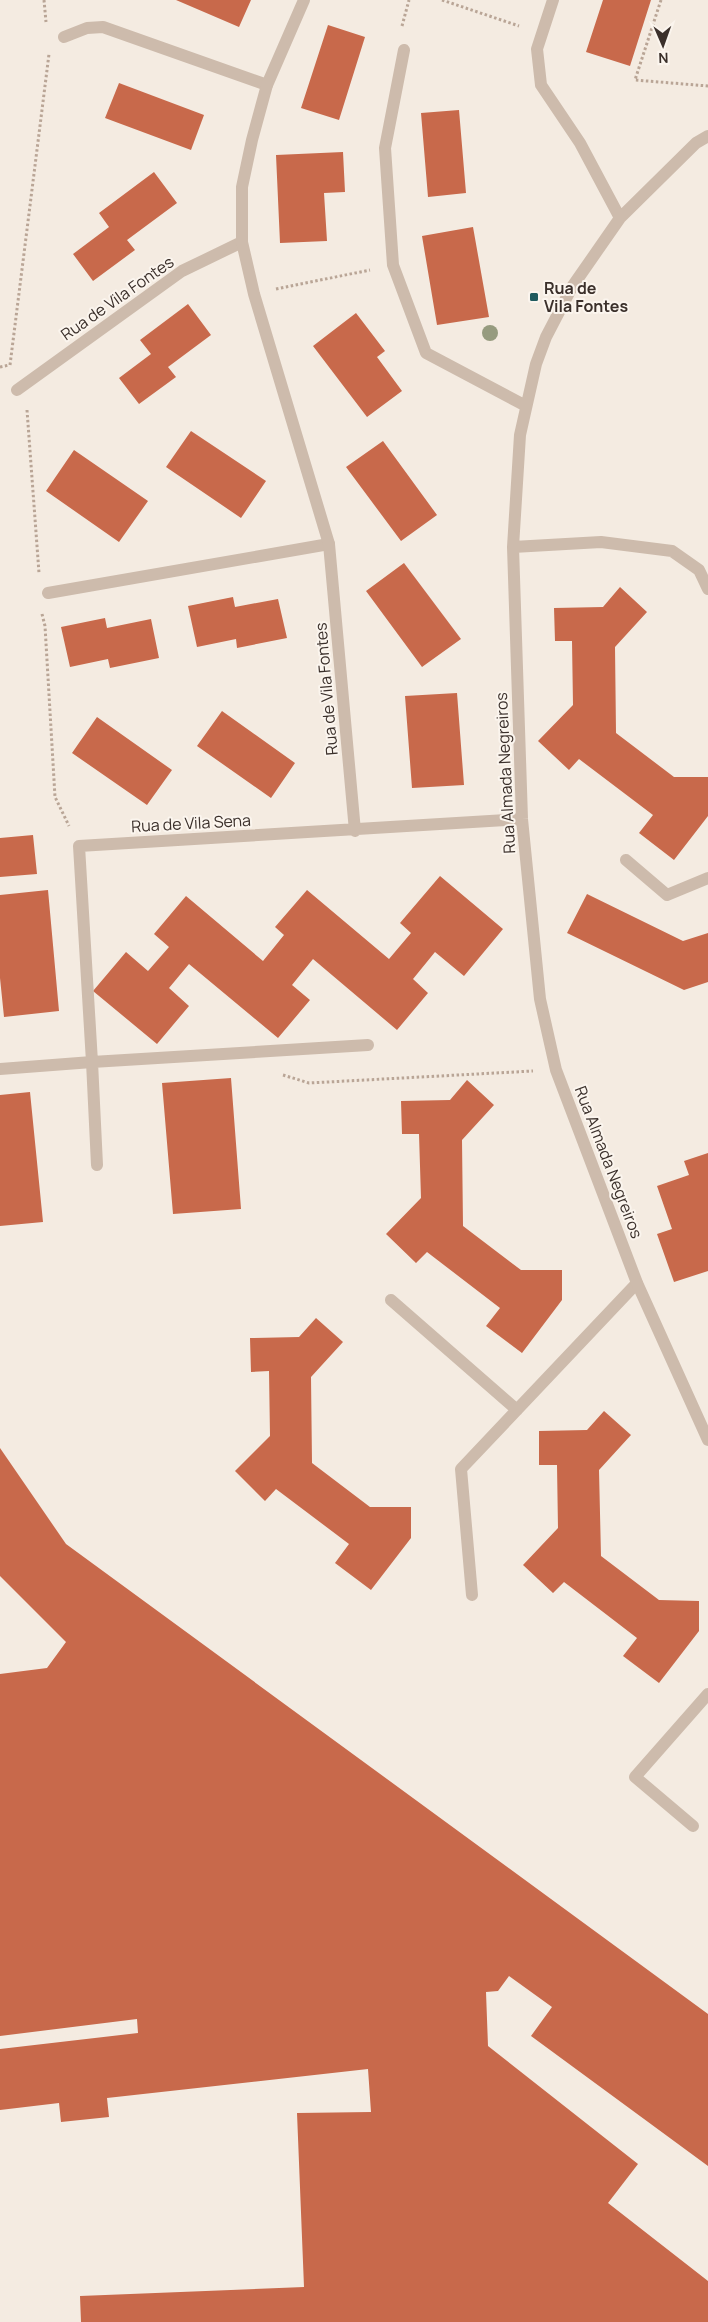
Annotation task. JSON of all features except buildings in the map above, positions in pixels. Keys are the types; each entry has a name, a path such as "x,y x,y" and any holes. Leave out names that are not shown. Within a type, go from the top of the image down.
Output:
{"street":[{"name":"Rua de Vila Fontes","path":"304,0 267,85 242,187 242,242 254,294 329,544 355,830"},
{"path":"553,0 537,49 541,85 580,143 620,218"},
{"path":"64,37 87,28 103,27 267,85"},
{"path":"404,50 385,148 393,265 426,353 526,406"},
{"name":"Rua Almada Negreiros","path":"708,136 696,143 620,218 588,262 558,311 536,364 520,435 513,547 522,819 540,999 556,1070 637,1283 708,1440"},
{"name":"Rua de Vila Fontes","path":"17,390 182,271 242,242"},
{"path":"513,547 601,542 672,552 699,570 708,589"},
{"path":"48,593 329,544"},
{"name":"Rua de Vila Sena","path":"79,846 522,819"},
{"path":"79,846 97,1165"},
{"path":"626,860 667,894 708,878"},
{"path":"0,1069 368,1045"},
{"path":"472,1595 461,1469 637,1283"},
{"path":"392,1300 517,1410"},
{"path":"692,1826 635,1777 708,1694"}],"path":[{"path":"442,0 542,34"},
{"path":"661,0 635,80 708,86"},
{"path":"39,575 27,406 17,390 10,365 45,75 49,63 48,46"},
{"path":"254,294 393,265"},
{"path":"0,367 10,365"},
{"path":"42,610 45,626 55,797 79,846"},
{"path":"280,1075 309,1082 556,1070"}],"place":[{"name":"Rua de Vila Fontes","path":"534,297"}]}
